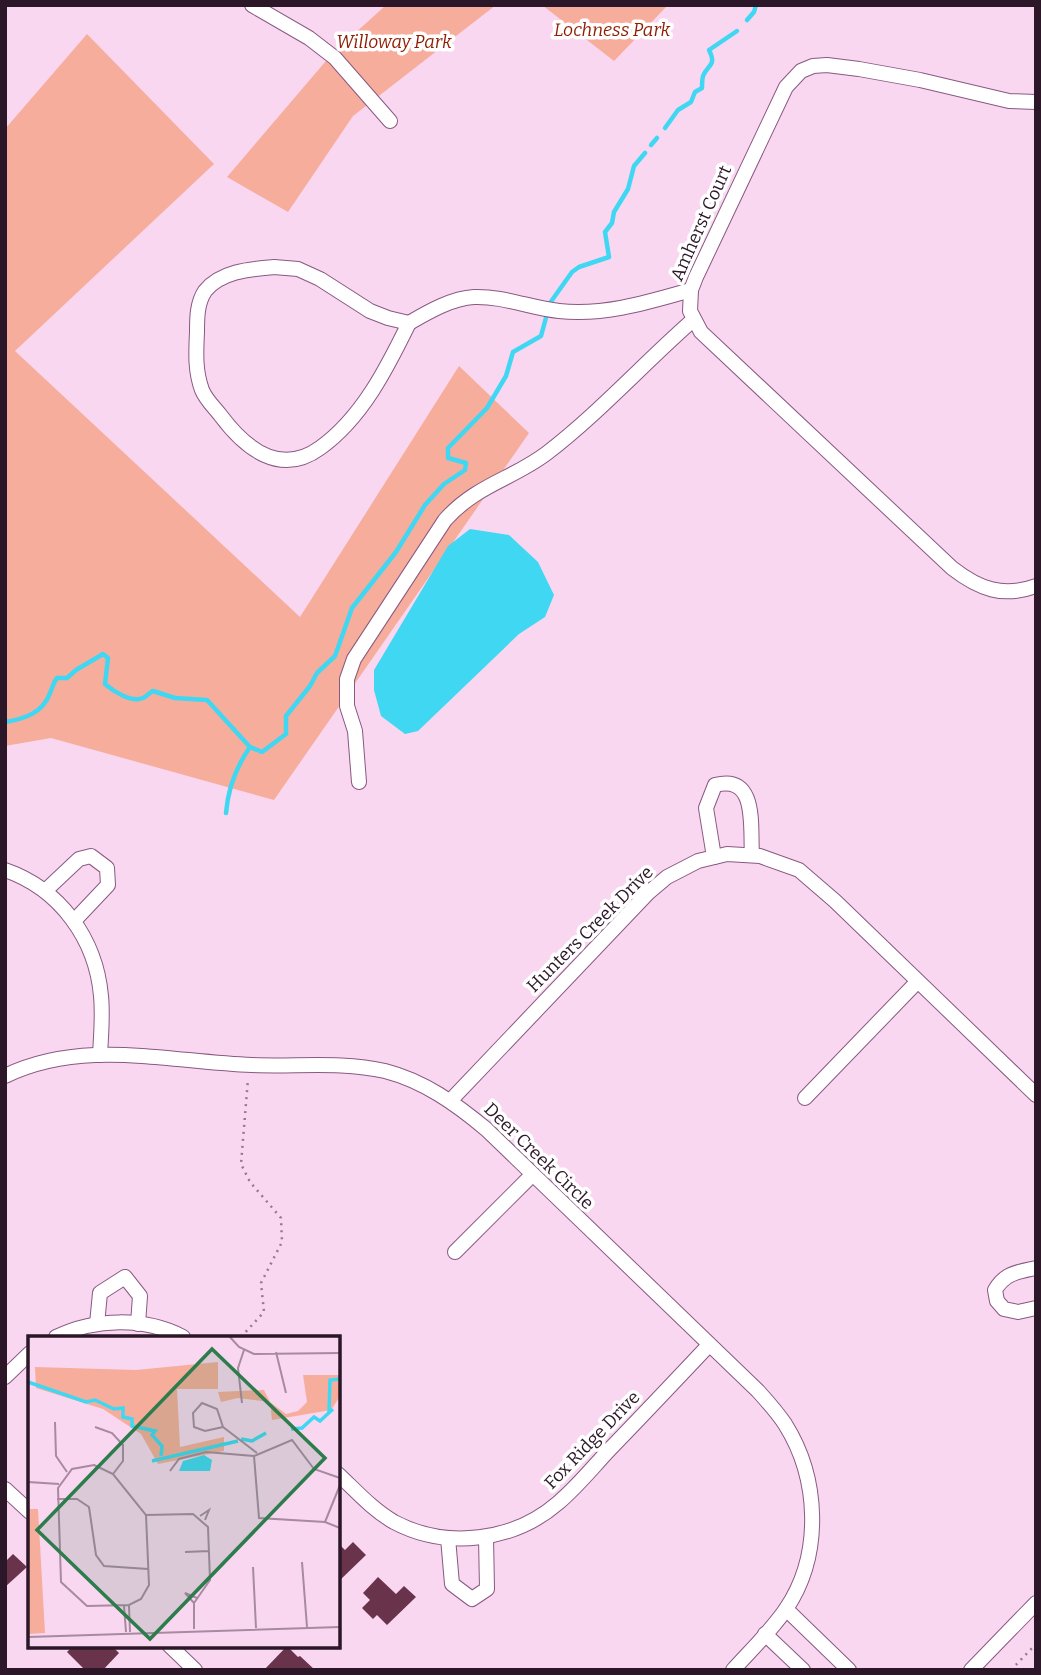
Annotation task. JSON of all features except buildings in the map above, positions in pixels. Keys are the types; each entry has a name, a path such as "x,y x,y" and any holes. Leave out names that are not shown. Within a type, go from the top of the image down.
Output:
{"street":[{"path":"252,5 309,38 335,58 390,121"},
{"name":"Amherst Court","path":"693,320 691,290 786,87 801,71 813,66 827,65 859,69 1009,101 1036,102"},
{"path":"410,323 370,311 320,279 298,269 251,269 230,274 214,282 204,293 197,319 196,370 203,394 248,446 271,458 293,459 318,450 350,419 390,363 410,323 428,312 472,297 559,311 593,311 639,305 691,290"},
{"path":"359,782 355,731 347,706 347,679 354,659 445,520 461,503 544,455 693,320 701,332 952,568 975,583 1007,593 1036,586"},
{"path":"714,857 706,808 715,785 728,782 741,786 748,799 752,855"},
{"name":"Hunters Creek Drive","path":"451,1100 648,893 667,877 698,861 726,854 760,856 799,870 835,901 1036,1095"},
{"path":"45,891 79,859 91,856 107,868 108,885 74,921"},
{"path":"5,870 45,891 74,921 89,948 99,980 102,1011 100,1055"},
{"path":"805,1098 917,982"},
{"name":"Deer Creek Circle","path":"5,1076 49,1060 100,1055 167,1056 250,1065 341,1066 385,1071 451,1100 486,1129 775,1410 792,1437 806,1471 812,1506 810,1545 800,1581 786,1609 733,1670"},
{"path":"455,1252 532,1175"},
{"path":"1036,1268 1013,1272 1002,1279 995,1290 997,1301 1004,1310 1018,1312 1036,1308"},
{"path":"97,1324 100,1293 125,1278 140,1296 138,1324"},
{"path":"59,1336 97,1324 138,1324 180,1336"},
{"name":"Fox Ridge Drive","path":"340,1476 375,1510 419,1532 448,1538 486,1537 526,1524 560,1502 709,1345"},
{"path":"5,1377 28,1355"},
{"path":"5,1489 28,1510"},
{"path":"448,1538 453,1584 472,1599 487,1588 486,1537"},
{"path":"971,1670 1036,1603"},
{"path":"786,1609 849,1670"},
{"path":"765,1634 803,1670"},
{"path":"171,1647 195,1670"}],"path":[{"path":"242,1336 264,1312 261,1283 282,1241 281,1218 250,1182 241,1164 250,1065"},
{"path":"1011,1670 1036,1644"}],"green space":[{"name":"Willoway Park","path":"386,5 496,5 353,116 288,212 227,177 331,55"},
{"name":"Lochness Park","path":"542,5 668,5 614,61"},
{"path":"87,34 214,164 15,351 300,617 459,366 529,433 274,800 51,738 5,746 5,129"}],"water":[{"path":"470,529 509,535 538,562 554,595 545,617 519,634 418,731 405,734 381,716 374,690 374,670 448,546"}],"waterway":[{"path":"747,20 756,5"},
{"path":"665,128 678,110 691,102 695,92 702,88 703,76 712,62 709,50 737,31"},
{"path":"651,145 657,138"},
{"path":"550,303 572,272 609,257 605,232 628,189 634,166 645,153"},
{"path":"5,722 26,717 38,710 47,700 57,678 67,678 103,654 108,658 105,684 122,695 138,699 153,691 175,698 207,700 250,747 262,752 286,734 286,716 317,673 335,656 352,608 396,552 425,505 444,484 465,470 466,463 448,458 448,448 487,408 506,376 513,352 541,336 547,314"},
{"path":"226,813 233,778 250,747"}]}
